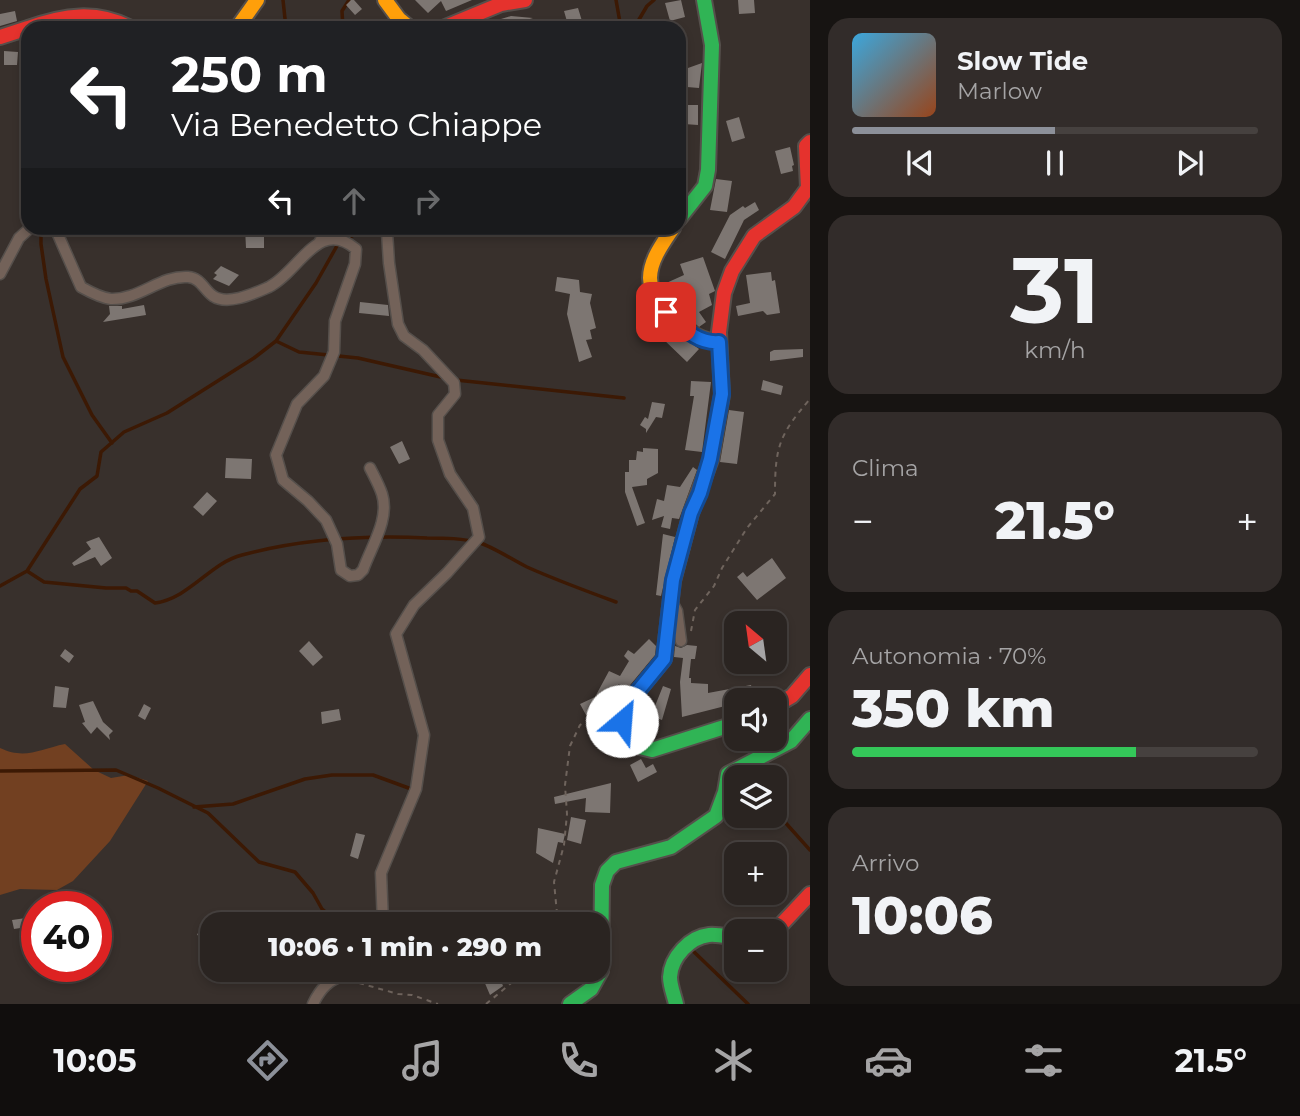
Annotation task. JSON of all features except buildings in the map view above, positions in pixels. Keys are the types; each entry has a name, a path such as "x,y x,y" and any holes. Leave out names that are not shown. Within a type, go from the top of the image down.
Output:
{"street":[{"path":"242,21 257,0"},
{"path":"385,0 401,21"},
{"path":"461,21 501,5 525,0"},
{"path":"686,210 705,186 708,170 712,46 704,0"},
{"path":"49,21 95,14 118,21"},
{"path":"0,37 21,30"},
{"path":"724,727 652,750 640,747 627,735 622,721 624,708 664,659 673,580 691,513 710,459 722,394 719,342 724,293 732,271 754,236 794,207 808,188 806,146 810,142"},
{"path":"0,274 22,235"},
{"path":"58,235 81,287 111,299 136,295 181,277 192,277 203,284 211,295 222,299 239,298 272,286 318,244 323,235"},
{"path":"383,912 381,873 416,789 424,735 396,634 414,605 479,537 473,508 450,474 438,440 438,415 455,394 454,383 423,350 404,336 398,324 387,235"},
{"path":"668,235 656,251 651,272 652,293 666,312 698,339 709,343 719,342"},
{"path":"318,244 332,238 345,239 356,249 355,264 335,321 334,352 324,376 298,404 276,455 283,480 326,520 337,544 341,570 350,576 358,575 363,570 380,528 383,496 370,468"},
{"path":"671,599 677,611 681,641"},
{"path":"787,699 810,675"},
{"path":"570,1004 591,989 601,971 602,885 607,871 615,862 670,847 716,816 728,774 741,763 787,746 810,719"},
{"path":"787,919 810,894"},
{"path":"676,1004 670,977 684,947 709,935 724,937"},
{"path":"313,1004 318,992 328,982"}],"path":[{"path":"681,641 690,635 695,610 714,586 740,538 775,494 775,460 781,438 810,399"},
{"path":"557,912 554,882 564,845 567,814 565,785 570,746 580,725 625,697 633,696"},
{"path":"486,1004 513,982"},
{"path":"357,983 412,995 438,1004"}],"shaded area":[{"path":"65,744 94,770 111,778 129,775 148,781 110,841 73,881 57,890 20,889 0,895 0,748 25,753"}],"waterway":[{"path":"283,0 285,21"},
{"path":"343,21 342,11 349,0"},
{"path":"616,0 620,21"},
{"path":"638,21 654,0"},
{"path":"41,235 46,279 63,357 92,415 112,443"},
{"path":"0,586 27,571 80,489 97,476 101,452 124,432 167,413 276,341 316,283 338,244 354,235"},
{"path":"276,341 299,352 358,358 445,378"},
{"path":"456,380 624,398"},
{"path":"27,571 44,582 126,588 137,591 155,603 179,595 220,565 242,555 311,542 357,538 447,538 485,545 538,572 616,602"},
{"path":"0,771 116,770 158,788 208,813 259,862 295,872 326,912"},
{"path":"194,807 233,804 305,779 332,775 373,775 414,790"},
{"path":"787,824 810,850"},
{"path":"691,949 748,1004"}],"traffic: fast":[{"path":"686,210 705,186 708,170 712,45 704,0"},
{"path":"682,547 673,581 664,659 624,708 622,721 627,735 640,747 652,750 724,727"},
{"path":"570,1004 591,989 601,971 602,885 607,871 616,862 671,847 716,816 728,774 791,741 810,719"},
{"path":"676,1004 670,977 678,955 689,944 702,937 724,936"}],"traffic: slow":[{"path":"242,21 257,0"},
{"path":"385,0 401,21"},
{"path":"669,235 652,265 650,278 657,300 665,311 686,329 697,336 719,342"}],"traffic: jam":[{"path":"460,21 501,4 525,0"},
{"path":"51,21 80,16 114,21"},
{"path":"0,37 21,30"},
{"path":"682,547 711,459 722,395 719,332 724,293 732,271 754,236 794,207 808,188 806,146 810,142"},
{"path":"787,699 810,675"},
{"path":"787,919 810,894"}],"route":[{"path":"622,721 624,708 664,659 673,580 691,513 710,459 722,394 719,342 709,343 698,339 666,312"}]}
